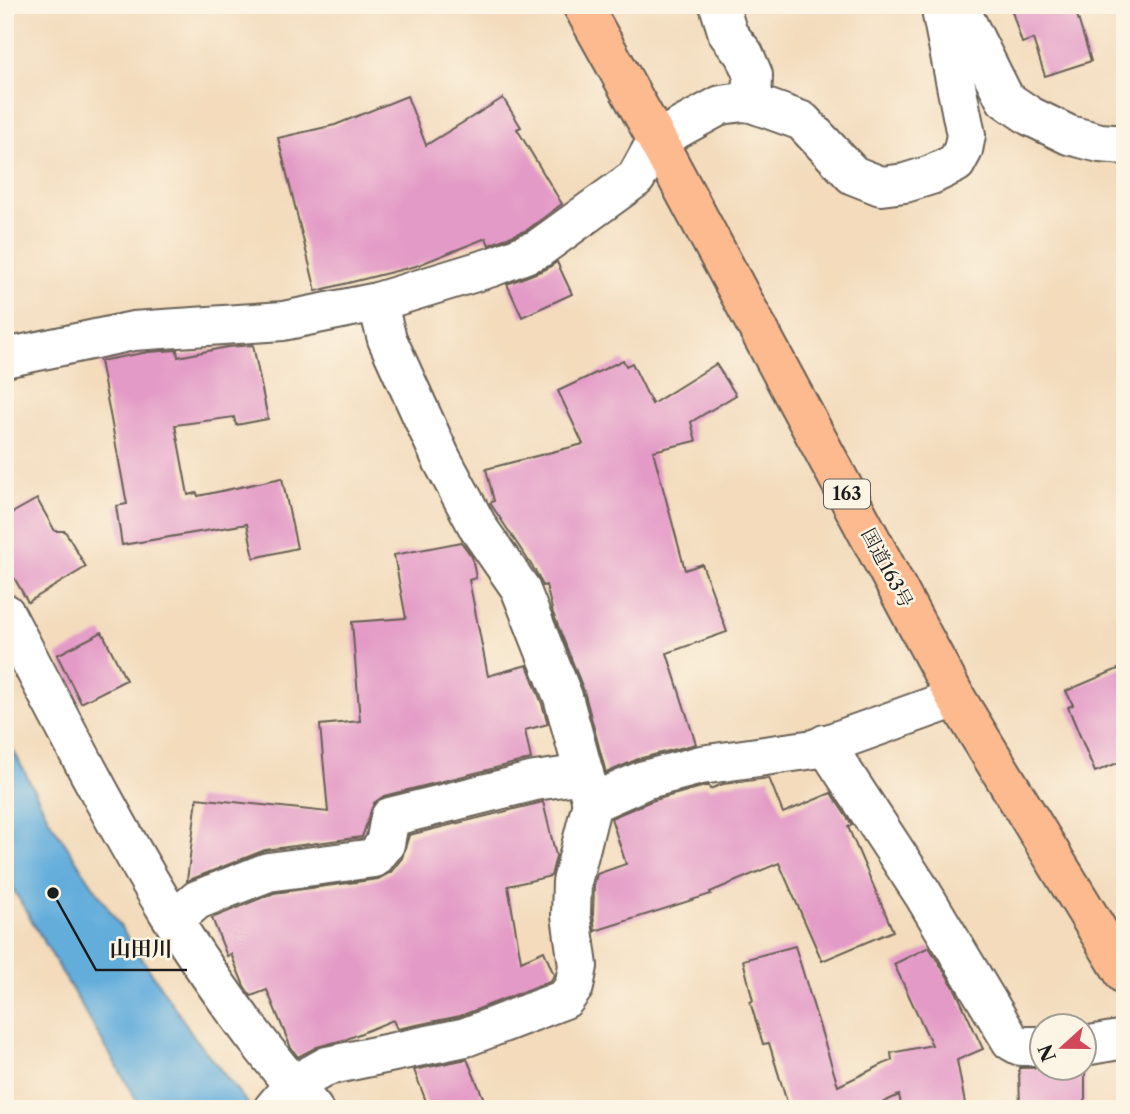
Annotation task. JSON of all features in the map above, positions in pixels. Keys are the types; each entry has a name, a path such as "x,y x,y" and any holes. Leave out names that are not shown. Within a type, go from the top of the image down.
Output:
{"highway":[{"name":"国道163号","path":"582,5 956,698 1121,961"}],"street":[{"path":"719,5 728,34 744,54 753,75 751,103"},
{"path":"5,358 133,331 284,321 377,302 492,267 538,249 636,178 657,140 721,105 751,103 802,121 843,167 866,182 881,186 905,183 931,175 956,163 963,150 966,135 940,5"},
{"path":"952,5 965,19 1005,99 1030,116 1069,135 1100,143 1125,145"},
{"path":"5,613 86,767 174,919 289,1101 327,1066 466,1037 565,999 574,987 578,966 571,915 572,882 588,789 564,697 520,589 479,529 441,458 387,339 377,302"},
{"path":"174,919 197,900 268,872 374,858 385,844 390,817 535,781 588,789 644,780 701,765 814,748 956,698"},
{"path":"825,744 923,894 1010,1041 1020,1046 1028,1046"},
{"path":"1098,1044 1125,1039"}],"water":[{"path":"5,734 50,821 195,1038 252,1109 143,1109 136,1099 5,875"}],"building":[{"path":"1010,5 1074,5 1091,61 1045,76 1033,39 1022,43"},
{"path":"407,96 426,145 503,98 521,127 517,129 562,204 527,230 489,245 486,238 416,266 316,291 278,138 335,125"},
{"path":"557,262 572,294 522,317 507,284"},
{"path":"253,345 268,419 236,425 234,417 175,425 188,495 197,493 198,496 282,478 297,548 254,558 247,524 122,545 116,506 127,504 100,361 148,352 177,350 178,357 227,347"},
{"path":"623,360 626,366 632,363 652,404 716,364 736,395 691,422 696,441 653,451 685,570 702,564 727,632 667,653 696,744 638,759 606,773 584,691 553,613 546,585 543,586 490,503 494,501 486,469 583,444 558,391"},
{"path":"37,499 55,531 65,531 86,567 28,602 5,562 5,517"},
{"path":"461,542 472,557 476,578 469,580 488,676 527,665 542,704 548,724 525,730 531,759 384,796 374,803 362,837 265,850 187,881 197,798 328,812 320,725 360,721 352,622 406,618 394,555"},
{"path":"102,632 126,680 81,703 57,655"},
{"path":"1125,666 1125,760 1095,772 1068,707 1073,705 1066,691"},
{"path":"769,778 783,813 831,793 852,825 848,827 893,931 822,961 779,863 710,892 711,894 595,931 594,885 597,874 626,864 611,818 651,801 705,786 710,789 723,784"},
{"path":"543,802 556,856 551,876 508,886 521,961 544,951 554,975 551,981 460,1016 397,1029 393,1020 347,1039 317,1047 298,1057 291,1048 267,990 251,996 231,954 227,956 212,918 274,893 378,879 391,872 402,858 409,835"},
{"path":"795,946 838,1086 892,1060 891,1053 932,1045 894,964 929,947 955,989 983,1049 957,1060 966,1109 902,1109 899,1095 869,1109 789,1109 769,1043 763,1044 750,1002 753,1001 743,960"},
{"path":"467,1059 488,1109 429,1109 414,1070"},
{"path":"1019,1068 1028,1068 1028,1082 1085,1082 1085,1109 1020,1109"}],"place":[{"name":"山田川","path":"53,893"}]}
